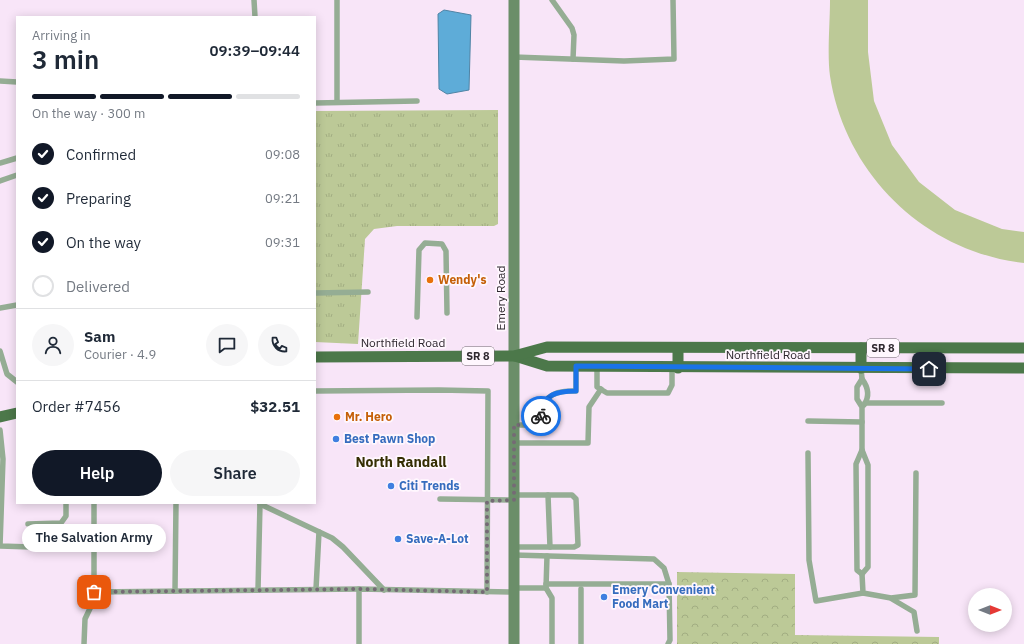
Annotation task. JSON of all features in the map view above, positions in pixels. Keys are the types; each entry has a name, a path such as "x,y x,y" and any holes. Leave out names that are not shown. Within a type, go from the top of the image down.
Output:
{"main road":[{"name":"Emery Road","path":"514,0 514,644"},
{"name":"Northfield Road","path":"316,356 514,356 547,347 1024,348"},
{"path":"675,368 678,348"},
{"path":"861,348 862,374"},
{"name":"Northfield Road","path":"514,356 547,366 675,368 862,374 1024,368"},
{"path":"0,418 16,413"}],"lane":[{"path":"254,0 255,16"},
{"path":"337,0 337,102"},
{"path":"552,0 572,28 574,35 573,59"},
{"path":"514,57 624,61 674,59 673,0"},
{"path":"0,81 16,82"},
{"path":"316,103 417,101"},
{"path":"0,163 16,158"},
{"path":"0,181 16,175"},
{"path":"418,317 419,250 425,243 442,244 446,252 447,312"},
{"path":"316,293 368,292"},
{"path":"0,308 16,305"},
{"path":"0,350 7,374 16,381"},
{"path":"514,425 541,425 541,413 547,399 552,394 557,392 576,391 576,366"},
{"path":"597,367 597,386 607,393 668,393 672,385 675,368"},
{"path":"862,374 857,387 858,399 864,405 942,403"},
{"path":"862,374 867,387 862,422 862,450 868,465 868,567 862,574 863,593"},
{"path":"514,443 588,443 589,407 602,390"},
{"path":"316,391 488,391 487,592"},
{"path":"808,421 862,422"},
{"path":"0,430 2,460 0,546 93,549"},
{"path":"862,450 856,464 857,570 862,574"},
{"path":"808,453 809,560 816,601 863,593 891,598 915,595 916,473"},
{"path":"440,499 487,501 514,497 548,495 572,495 576,499 578,545 574,547 550,547 514,551"},
{"path":"548,495 550,547"},
{"path":"28,524 61,523 66,516 66,504"},
{"path":"84,644 85,619 94,600 94,504"},
{"path":"175,591 176,504"},
{"path":"258,590 260,504 332,538 343,547 384,590"},
{"path":"316,590 318,532"},
{"path":"514,551 547,556 654,559 664,568 669,584 670,640 668,644"},
{"path":"547,556 546,586 552,598 552,644"},
{"path":"94,592 359,589 487,592 546,586 669,584"},
{"path":"359,589 359,644"},
{"path":"581,644 582,589"},
{"path":"891,598 914,612 917,631"}],"green space":[{"path":"830,0 868,0 868,52 874,101 892,145 919,182 955,210 1002,229 1024,232 1024,263 988,256 954,243 923,225 896,202 872,175 853,145 839,112 830,76"},
{"path":"498,110 498,224 494,226 397,226 374,229 365,239 358,344 316,342 316,111"},
{"path":"677,572 795,574 795,635 939,637 939,644 677,644"}],"water":[{"path":"444,10 471,15 469,90 447,94 439,89 438,14"}],"way so far":[{"path":"94,592 359,589 487,592 487,501 514,500 514,425 541,425 541,416"}],"place":[{"name":"Wendy's","path":"430,280"},
{"name":"Mr. Hero","path":"337,417"},
{"name":"Best Pawn Shop","path":"336,439"},
{"name":"Citi Trends","path":"391,486"},
{"name":"Save-A-Lot","path":"398,539"},
{"name":"The Salvation Army","path":"94,592"},
{"name":"Emery Convenient Food Mart","path":"604,597"}],"district":[{"name":"North Randall","path":"401,462"}],"route":[{"path":"541,416 544,405 552,394 564,391 576,391 576,366 929,369"}]}
